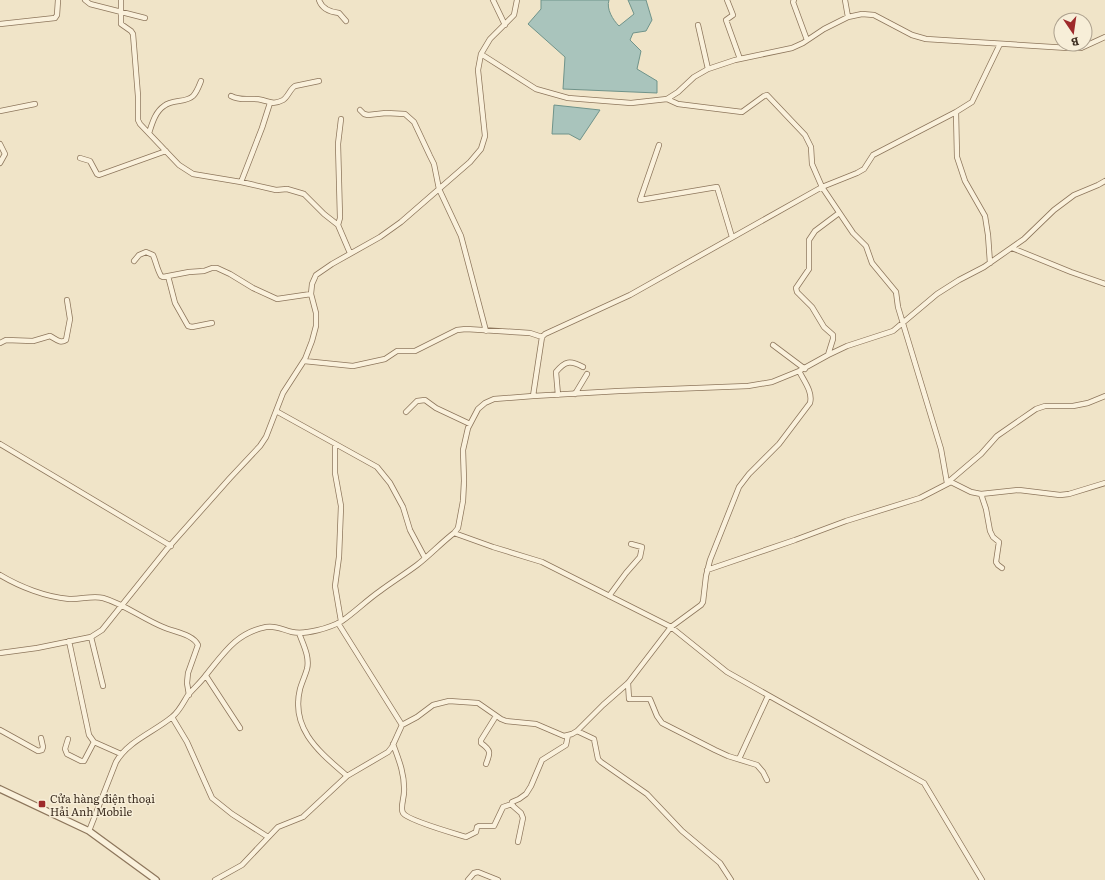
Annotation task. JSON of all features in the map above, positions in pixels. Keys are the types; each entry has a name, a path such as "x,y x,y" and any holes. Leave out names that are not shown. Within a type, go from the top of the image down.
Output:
{"street":[{"path":"0,24 55,18 57,15 58,0"},
{"path":"85,0 90,4 145,18"},
{"path":"122,0 121,24 131,30 133,34 138,122 179,165 193,174 241,182 276,190 288,189 304,194 320,211 338,225 350,253"},
{"path":"319,0 326,9 339,13 346,21"},
{"path":"493,0 505,25"},
{"path":"0,653 38,648 91,637 102,630 120,606 171,546 260,446 266,437 283,394 304,361 312,341 316,326 316,313 311,294 312,284 316,275 350,253 380,237 401,222 470,162 481,149 485,136 478,70 481,54 490,39 514,15 517,0"},
{"path":"727,0 733,14 726,20 740,59"},
{"path":"794,0 793,2 807,40"},
{"path":"845,0 848,17"},
{"path":"481,54 536,89 568,98 631,103 668,99 694,77 708,69 740,59 792,48 848,17 862,14 874,15 912,35 926,39 1082,48 1105,38"},
{"path":"698,25 708,69"},
{"path":"533,396 542,337 545,334 630,295 822,187 857,173 867,165 870,158 873,156 972,102 1000,44"},
{"path":"149,133 155,117 162,106 167,103 191,98 195,94 201,81"},
{"path":"232,96 238,99 262,99 270,103 278,102 285,98 295,86 319,82"},
{"path":"668,99 678,104 742,112 767,95 805,135 811,147 812,164 822,187 853,233 866,246 872,263 896,292 898,307 941,450 947,483"},
{"path":"241,182 270,103"},
{"path":"0,111 35,104"},
{"path":"360,110 364,114 368,115 386,113 405,114 414,122 434,164 439,190 461,236 486,331"},
{"path":"956,112 957,157 965,182 985,216 990,263"},
{"path":"338,225 340,218 338,144 341,119"},
{"path":"0,144 5,154 0,163"},
{"path":"659,145 640,200 718,187 732,238"},
{"path":"80,158 90,161 97,174 99,174 166,151"},
{"path":"89,831 116,762 121,754 150,731 177,713 189,695 233,642 266,627 274,626 299,634 324,628 339,622 380,590 417,565 454,533 458,528 460,519 464,480 463,450 468,428 478,409 486,403 494,399 533,396 748,386 772,382 804,369 828,354 855,343 893,331 936,294 990,263 1024,239 1058,207 1074,195 1105,181"},
{"path":"828,354 833,340 833,335 824,327 812,307 797,292 796,288 809,269 809,240 815,231 839,213"},
{"path":"1012,248 1105,284"},
{"path":"134,261 139,255 146,252 150,253 156,261 161,276 217,268 253,288 277,299 311,294"},
{"path":"168,276 176,303 188,326 192,327 212,323"},
{"path":"0,343 6,340 33,341 50,336 63,342 66,340 70,319 68,300"},
{"path":"304,361 353,366 385,359 397,351 415,351 457,330 466,329 530,333 542,337"},
{"path":"773,345 804,369"},
{"path":"558,395 556,372 561,366 569,362 574,362 583,367"},
{"path":"215,880 242,864 278,827 298,819 307,813 347,776 388,752 402,725 420,715 433,705 453,701 478,703 496,716 506,721 536,724 558,734 568,735 577,731 628,683 670,627 703,602 707,570 739,487 749,474 779,444 810,403 811,399 809,390 799,371"},
{"path":"574,394 587,374"},
{"path":"707,570 846,521 920,498 947,483 981,454 997,436 1036,409 1045,406 1073,406 1105,396"},
{"path":"406,412 417,401 425,400 436,408 470,424"},
{"path":"276,411 377,467 390,483 403,507 410,530 425,558"},
{"path":"0,444 171,546"},
{"path":"335,444 335,473 341,506 339,557 335,586 339,622 402,725"},
{"path":"947,483 954,483 971,492 980,494 1019,490 1065,495 1105,483"},
{"path":"980,494 986,509 990,531 999,542 996,562 1002,568"},
{"path":"454,533 486,545 542,562 670,627 727,672 924,783 982,880"},
{"path":"609,596 640,557 642,547 631,544"},
{"path":"0,575 39,592 68,599 99,597 162,627 191,638 196,642 198,649 188,673 187,679 189,695"},
{"path":"299,634 308,661 308,668 300,690 299,702 303,725 314,746 347,776"},
{"path":"91,637 104,686"},
{"path":"69,641 89,735 94,742 121,754"},
{"path":"206,676 240,728"},
{"path":"628,683 629,699 650,699 657,716 662,723 715,750 757,765 767,780"},
{"path":"739,759 768,696"},
{"path":"486,764 490,754 489,750 481,743 481,740 496,716"},
{"path":"172,717 187,742 212,798 232,814 268,837"},
{"path":"0,730 38,751 42,750 43,747 41,738"},
{"path":"577,731 594,738 598,759 647,794 682,831 720,863 731,880"},
{"path":"393,744 403,773 404,791 402,810 405,815 437,829 466,837 476,832 477,827 479,826 494,826 504,807 512,804 512,802 526,794 542,760 566,745 568,735"},
{"path":"68,739 65,749 67,754 81,761 84,761 94,742"},
{"path":"0,789 89,831 156,880"},
{"path":"512,804 521,813 523,818 518,842"},
{"path":"468,880 474,873 478,872 494,877 498,880"}],"water":[{"path":"541,0 609,0 609,11 612,18 619,26 634,14 628,0 646,0 652,20 646,31 633,33 630,40 641,51 637,69 657,81 657,93 563,89 565,57 528,24 541,9"},
{"path":"554,105 600,110 580,140 569,134 552,134"}],"place":[{"name":"Cửa hàng điện thoại Hải Anh Mobile","path":"42,804"}]}
